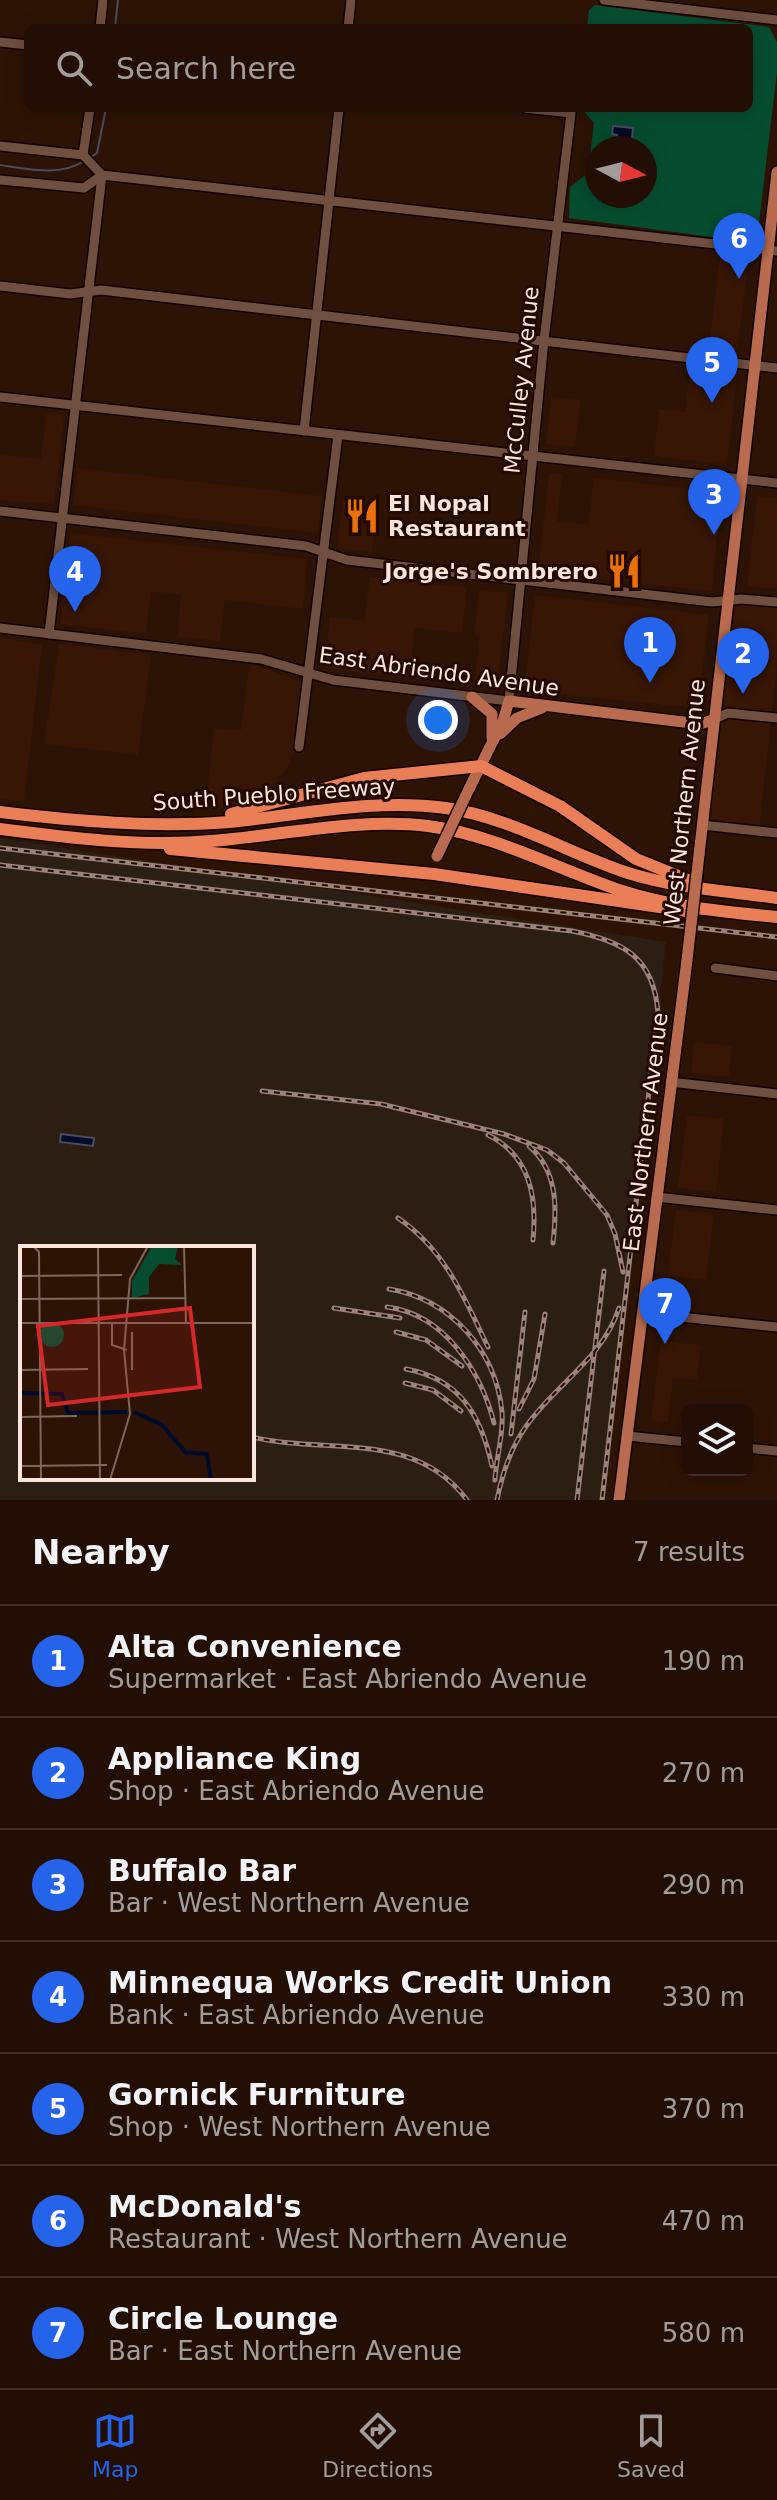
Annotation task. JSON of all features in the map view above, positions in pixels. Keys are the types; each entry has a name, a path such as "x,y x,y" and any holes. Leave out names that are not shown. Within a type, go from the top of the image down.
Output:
{"highway":[{"path":"170,824 247,811 364,778 481,766 560,806 636,859 682,879 734,892"},
{"name":"South Pueblo Freeway","path":"0,812 83,821 170,824 229,822 353,806 404,804 447,808 506,825 629,873 675,885 777,898"},
{"name":"South Pueblo Freeway","path":"0,829 115,843 207,842 385,825 425,825 499,843 625,892 722,912 777,917"},
{"path":"115,843 434,874 671,910 722,912"}],"main road":[{"name":"West Northern Avenue","path":"687,960 755,366 773,251 777,172"},
{"path":"472,697 492,714 492,744"},
{"name":"East Abriendo Avenue","path":"509,701 700,724 713,720"},
{"name":"McCulley Avenue","path":"434,874 437,856 492,744 509,701"},
{"path":"492,744 517,718 550,706"},
{"name":"East Northern Avenue","path":"619,1500 687,960"}],"street":[{"path":"100,24 103,0"},
{"path":"348,24 351,0"},
{"path":"604,0 777,20"},
{"path":"0,42 24,45"},
{"path":"83,155 89,112"},
{"path":"304,431 339,112"},
{"name":"McCulley Avenue","path":"509,701 544,340 571,113 562,112"},
{"path":"0,146 83,155 99,171 329,201 773,251"},
{"path":"0,180 84,188 99,171"},
{"path":"49,634 99,171"},
{"path":"0,286 87,294 101,290 777,368"},
{"path":"0,397 777,483"},
{"path":"299,747 338,435"},
{"path":"0,511 324,551 347,560 521,583 728,601 777,602"},
{"name":"East Abriendo Avenue","path":"0,628 261,659 310,674 509,701"},
{"name":"East Abriendo Avenue","path":"713,720 728,713 777,718"},
{"path":"702,825 777,833"},
{"path":"715,968 777,976"},
{"path":"670,1082 777,1094"},
{"path":"656,1197 777,1210"},
{"path":"642,1313 777,1327"},
{"path":"627,1436 681,1441"},
{"path":"753,1449 777,1451"}],"shaded area":[{"path":"720,257 749,260 737,351 709,347"},
{"path":"690,369 737,374 727,465 654,456 659,409 685,412"},
{"path":"551,397 581,400 575,447 546,444"},
{"path":"63,414 64,421 54,504 0,500 0,454 41,459 46,415"},
{"path":"77,468 322,496 318,533 73,505"},
{"path":"549,473 562,474 557,521 588,525 594,478 721,492 712,589 538,572"},
{"path":"757,496 777,498 777,589 747,586"},
{"path":"343,500 377,504 372,552 337,548"},
{"path":"70,533 307,559 303,609 225,600 220,641 177,637 181,595 151,591 146,634 60,624"},
{"path":"370,577 467,588 462,633 415,628 409,678 324,668 330,617 364,621"},
{"path":"479,590 508,593 497,688 474,685 480,636 474,635"},
{"path":"535,595 709,615 698,708 524,691"},
{"path":"736,600 777,602 777,666 759,831 709,826"},
{"path":"0,638 42,645 24,802 0,799"},
{"path":"59,644 151,655 138,755 44,744"},
{"path":"255,665 303,682 294,751 288,767 264,796 251,802 205,810 214,728 241,730 249,666"},
{"path":"0,838 666,942 605,1500 0,1500"},
{"path":"694,1042 732,1046 729,1077 691,1073"},
{"path":"687,1115 724,1119 716,1192 678,1188"},
{"path":"676,1210 714,1214 706,1280 668,1275"},
{"path":"661,1341 701,1345 697,1380 673,1378 668,1422 651,1420"}],"green space":[{"path":"595,5 745,24 587,24 589,10"},
{"path":"753,25 769,27 777,42 777,72 758,231 749,242 569,218 570,187 585,175 585,208 657,208 657,136 592,136 594,123 584,112 753,112"}],"water":[{"path":"613,126 633,128 632,136 612,134"},
{"path":"61,1134 94,1138 93,1146 60,1142"}],"waterway":[{"path":"115,24 118,0"},
{"path":"90,158 97,153 105,112"},
{"path":"0,165 54,170 84,161"}],"railway":[{"path":"0,848 777,937"},
{"path":"0,865 572,931 606,940 633,955 650,978 658,1013 602,1500"},
{"path":"262,1091 381,1104 504,1134 547,1150 564,1163 607,1215 615,1234 623,1272"},
{"path":"488,1135 514,1154 522,1166 532,1194 533,1240"},
{"path":"529,1146 539,1156 550,1178 555,1204 553,1243"},
{"path":"398,1218 441,1260 488,1347"},
{"path":"577,1500 604,1271"},
{"path":"389,1289 432,1304 450,1316 480,1348 498,1389 502,1412 495,1480"},
{"path":"387,1307 426,1321 457,1348 480,1384 494,1423"},
{"path":"334,1308 400,1318"},
{"path":"497,1500 508,1461 521,1433 591,1356 612,1326 619,1308"},
{"path":"511,1434 525,1312"},
{"path":"519,1409 534,1379 545,1314"},
{"path":"396,1332 426,1340 462,1366"},
{"path":"406,1369 441,1381 465,1402 482,1431 492,1466"},
{"path":"405,1383 433,1390 461,1411"},
{"path":"254,1437 396,1454 422,1463 446,1478 467,1500"}],"place":[{"name":"McDonald's","path":"739,279"},
{"name":"Gornick Furniture","path":"712,403"},
{"name":"El Nopal Restaurant","path":"362,516"},
{"name":"Buffalo Bar","path":"714,535"},
{"name":"Jorge's Sombrero","path":"624,571"},
{"name":"Minnequa Works Credit Union","path":"75,612"},
{"name":"Alta Convenience","path":"650,683"},
{"name":"Appliance King","path":"743,694"},
{"name":"Circle Lounge","path":"665,1344"}]}
